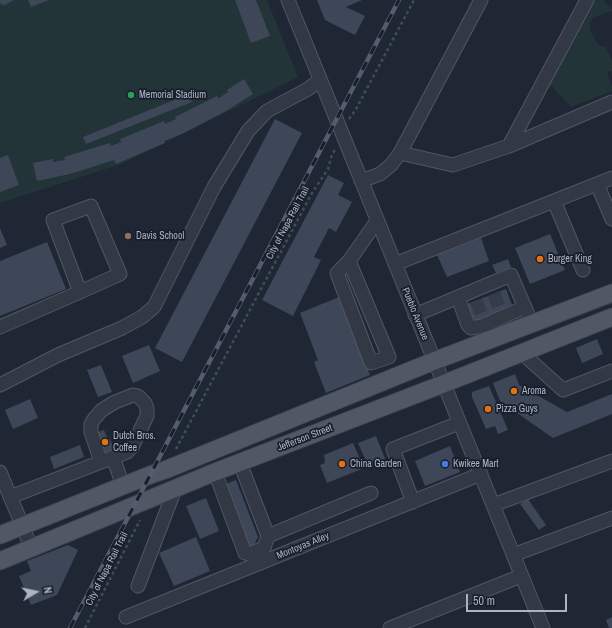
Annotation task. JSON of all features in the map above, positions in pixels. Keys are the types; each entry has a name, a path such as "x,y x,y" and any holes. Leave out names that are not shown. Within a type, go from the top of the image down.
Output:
{"main road":[{"path":"0,535 434,361 485,328 532,324 612,293"},
{"name":"Jefferson Street","path":"0,561 215,472 611,319"}],"street":[{"name":"Pueblo Avenue","path":"288,0 543,628"},
{"path":"361,181 380,174 391,165 400,153 481,0"},
{"path":"509,146 587,0"},
{"path":"0,385 58,355 122,328 142,317 154,307 214,187 248,130 267,111 308,89 320,80"},
{"path":"400,153 453,164 509,146 612,102"},
{"path":"395,264 612,178"},
{"path":"597,184 612,219"},
{"path":"554,201 583,270"},
{"path":"0,327 80,292 120,274 91,206 54,220 80,292"},
{"path":"349,261 389,357 371,363 337,273 349,261 377,221"},
{"path":"415,315 458,297 475,296 492,289 511,275 532,324"},
{"path":"458,297 468,325 471,328 485,328 502,316 525,308"},
{"path":"522,353 563,390 612,371"},
{"path":"10,497 107,459 127,452 132,447 147,416 147,408 138,396 133,395 115,402 102,410 94,419 91,432 107,459 123,486"},
{"path":"413,502 393,450 459,423"},
{"path":"493,505 612,461"},
{"path":"215,472 246,553 249,554 264,548 268,536 240,463"},
{"path":"0,472 32,549"},
{"name":"Montoyas Alley","path":"126,617 481,474"},
{"path":"138,586 175,489"},
{"path":"268,536 371,493"},
{"path":"513,554 612,518"},
{"path":"390,628 521,576"}],"path":[{"name":"City of Napa Rail Trail","path":"174,454 312,193 328,169 332,154 350,116 355,111 414,0"},
{"name":"City of Napa Rail Trail","path":"85,628 142,516"}],"shaded area":[{"name":"Memorial Stadium","path":"0,0 267,0 298,77 121,164 0,203"},
{"path":"591,0 604,0 612,9 612,11 593,18 590,23 590,29 596,42 601,47 605,46 612,60 612,71 607,73 612,91 571,107 549,84"}],"building":[{"path":"0,0 14,0 3,6 2,3 0,5"},
{"path":"28,0 49,0 31,7"},
{"path":"235,0 256,0 270,36 251,43"},
{"path":"317,0 362,0 346,7 365,16 355,35 325,20"},
{"path":"244,79 253,94 226,111 182,134 164,141 165,143 116,164 114,160 70,174 37,181 33,163 53,159 53,162 65,160 64,157 110,143 111,146 121,142 120,139 164,121 165,124 176,119 175,117 217,96 219,98 228,92 227,90"},
{"path":"189,94 192,102 86,144 83,137"},
{"path":"275,119 302,133 182,362 155,348"},
{"path":"8,155 19,185 0,192 0,158"},
{"path":"328,175 344,183 338,195 352,202 336,232 329,228 314,257 321,260 293,316 262,300"},
{"path":"0,228 7,245 0,248"},
{"name":"Burger King","path":"550,234 565,270 530,284 515,248"},
{"path":"481,238 489,261 447,277 437,255"},
{"path":"47,242 66,289 0,316 0,261"},
{"path":"508,259 511,267 496,273 492,265"},
{"path":"506,289 514,310 473,326 465,305"},
{"path":"339,297 370,375 326,393 314,362 318,360 300,313"},
{"path":"597,339 603,354 582,363 576,348"},
{"path":"149,345 160,371 133,383 122,356"},
{"path":"101,365 112,392 98,397 87,370"},
{"path":"515,374 519,385 567,412 612,394 612,414 553,438 500,401 493,383"},
{"name":"Pizza Guys","path":"489,386 508,430 498,434 495,426 486,429 472,397 472,392"},
{"path":"30,399 38,418 13,429 5,410"},
{"name":"Dutch Bros. Coffee","path":"104,430 114,449 103,453 95,433"},
{"path":"376,436 386,461 369,468 358,443"},
{"name":"China Garden","path":"353,443 364,468 327,483 320,465 325,463 324,455"},
{"path":"80,445 84,457 54,469 50,457"},
{"path":"450,446 460,472 425,486 415,461"},
{"path":"236,480 258,537 254,545 248,547 223,485"},
{"path":"206,498 219,531 200,539 186,506"},
{"path":"528,499 546,525 539,530 520,504"},
{"path":"196,537 210,571 174,586 159,553"},
{"path":"68,545 78,550 57,595 31,605 19,576 31,571 27,561"},
{"path":"612,617 612,628 609,628 606,620"}],"tunnel":[{"path":"494,294 502,315"},
{"path":"476,301 485,322"}],"railway":[{"path":"70,628 399,0"}],"place":[{"name":"Memorial Stadium","path":"131,95"},
{"name":"Davis School","path":"128,236"},
{"name":"Burger King","path":"540,259"},
{"name":"Aroma","path":"514,391"},
{"name":"Pizza Guys","path":"488,409"},
{"name":"Dutch Bros. Coffee","path":"105,442"},
{"name":"China Garden","path":"342,464"},
{"name":"Kwikee Mart","path":"445,464"}]}
